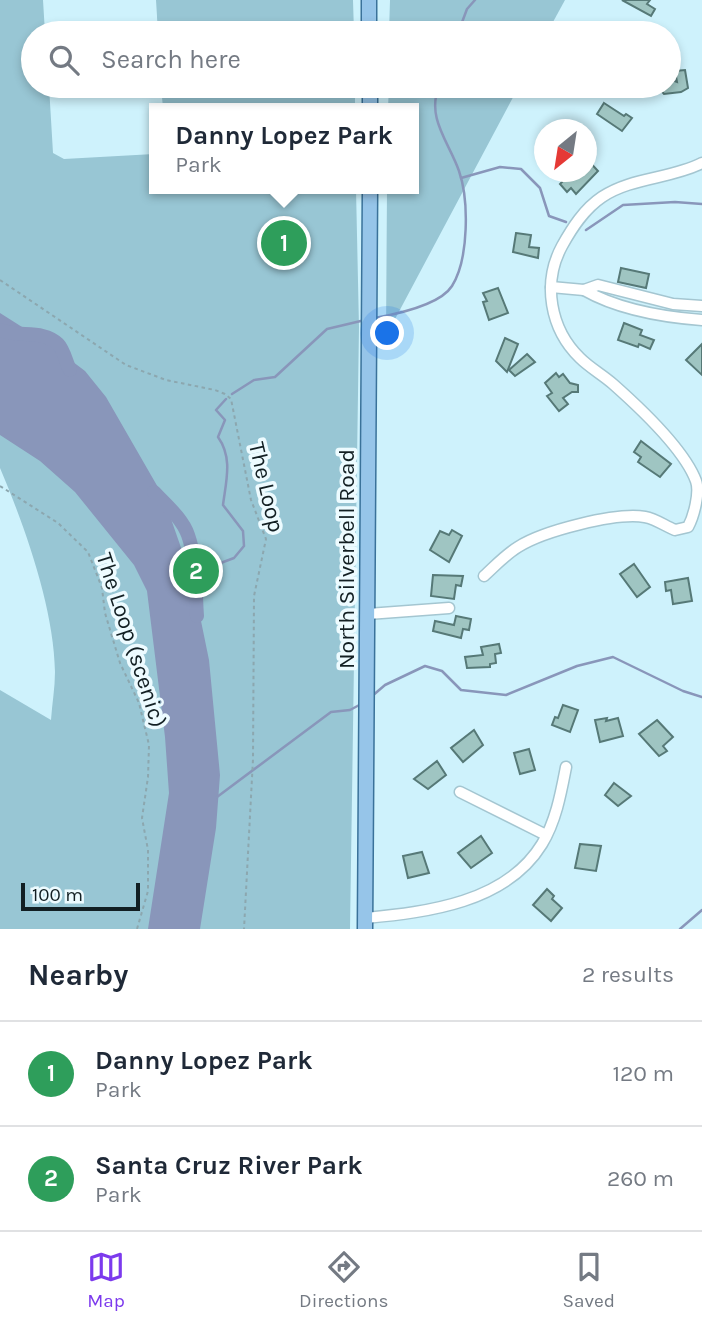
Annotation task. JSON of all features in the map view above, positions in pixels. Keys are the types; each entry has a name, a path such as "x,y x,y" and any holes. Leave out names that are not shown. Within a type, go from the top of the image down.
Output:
{"main road":[{"path":"369,0 369,21"},
{"name":"North Silverbell Road","path":"366,923 370,194"}],"street":[{"path":"484,576 519,546 548,534 582,525 623,516 647,517 681,535 688,527 700,492 697,482 657,426 570,347 552,311 551,287 552,271 569,234 580,217 602,197 702,163"},
{"path":"584,290 598,285 673,304 702,306"},
{"path":"551,287 584,290 600,299 629,308 675,318 702,320"},
{"path":"368,614 449,608"},
{"path":"366,923 426,912 484,894 508,880 542,845 559,803 566,767"},
{"path":"460,792 546,835"}],"path":[{"name":"The Loop","path":"0,281 126,365 166,380 215,390 231,399 251,500 266,538 254,596 253,759 244,929"},
{"name":"The Loop (scenic)","path":"0,486 58,523 88,552 102,588 105,613 120,663 139,703 149,745 142,818 148,850 148,891 137,929"}],"shaded area":[{"path":"0,0 43,0 44,21 21,21 21,98 50,98 53,153 64,159 149,154 149,194 356,194 359,327 350,929 0,929 0,690 51,720 55,672 50,621 44,595 19,516 0,468"},
{"path":"156,0 353,0 354,21 157,21"},
{"path":"390,0 565,0 554,21 389,21"},
{"path":"162,98 355,98 355,103 163,103"},
{"path":"388,98 513,98 386,336 387,194 419,194 419,103 388,103"},
{"path":"0,313 85,371 106,397 163,496 193,582 209,660 220,775 216,828 200,929 148,929 169,793 147,591 134,565 75,492 40,461 0,435"}],"building":[{"path":"622,0 650,0 647,4 655,9 651,16"},
{"path":"681,70 685,70 688,88 681,92"},
{"path":"604,103 632,118 622,131 597,114"},
{"path":"587,182 576,194 571,188 567,192 560,184"},
{"path":"516,233 531,235 529,247 539,248 538,258 513,252"},
{"path":"621,268 649,274 646,288 618,282"},
{"path":"498,288 508,313 489,320 483,302 487,301 483,293"},
{"path":"624,323 642,330 640,335 654,340 650,349 618,340"},
{"path":"505,338 518,344 507,372 496,361"},
{"path":"702,344 702,375 686,360"},
{"path":"527,354 535,362 515,376 509,370"},
{"path":"556,373 559,377 563,374 570,383 578,385 578,392 572,392 563,398 568,404 559,411 547,396 552,393 545,383"},
{"path":"641,441 671,464 660,477 638,462 641,457 634,452"},
{"path":"452,530 462,536 449,562 430,550 440,531 449,535"},
{"path":"634,564 650,587 637,597 620,574"},
{"path":"433,575 463,576 461,586 456,585 454,599 431,596"},
{"path":"688,578 692,601 673,604 671,590 666,591 665,582"},
{"path":"456,616 471,619 469,630 463,629 461,638 433,631 435,621 454,625"},
{"path":"499,644 501,653 495,654 496,663 490,664 490,667 467,668 465,657 483,655 481,647"},
{"path":"563,705 578,710 570,732 552,725"},
{"path":"607,718 606,721 618,718 623,736 600,742 595,720"},
{"path":"657,720 673,737 663,746 667,751 659,756 639,734"},
{"path":"474,730 483,745 463,762 451,748"},
{"path":"529,749 535,770 520,774 514,753"},
{"path":"437,761 446,775 428,789 414,779"},
{"path":"614,783 631,796 618,806 605,795"},
{"path":"481,836 492,853 471,868 458,853"},
{"path":"580,844 601,846 596,871 575,868"},
{"path":"422,852 429,873 408,878 403,856"},
{"path":"547,889 554,896 552,899 562,908 551,921 533,905"}],"waterway":[{"path":"462,21 467,9 475,0"},
{"path":"375,318 417,308 446,293 452,286 462,261 466,229 465,197 459,171 440,130 435,109 436,98"},
{"path":"461,178 500,167 521,169 540,188 549,216 566,222"},
{"path":"586,230 623,205 675,202 702,204"},
{"path":"232,394 254,380 275,377 327,329 365,320"},
{"path":"0,330 52,339 62,349 70,370"},
{"path":"194,573 234,558 244,546 243,531 223,505 227,461 218,437 225,420 216,410 226,399"},
{"path":"154,492 178,517 188,535 194,565 197,616"},
{"path":"371,697 385,685 425,666 442,671 461,690 506,695 577,666 613,657 683,691 702,697"},
{"path":"217,797 331,712 350,710 363,703"},
{"path":"680,929 702,910"}],"place":[{"name":"Danny Lopez Park","path":"284,243"},
{"name":"Santa Cruz River Park","path":"196,571"}]}
